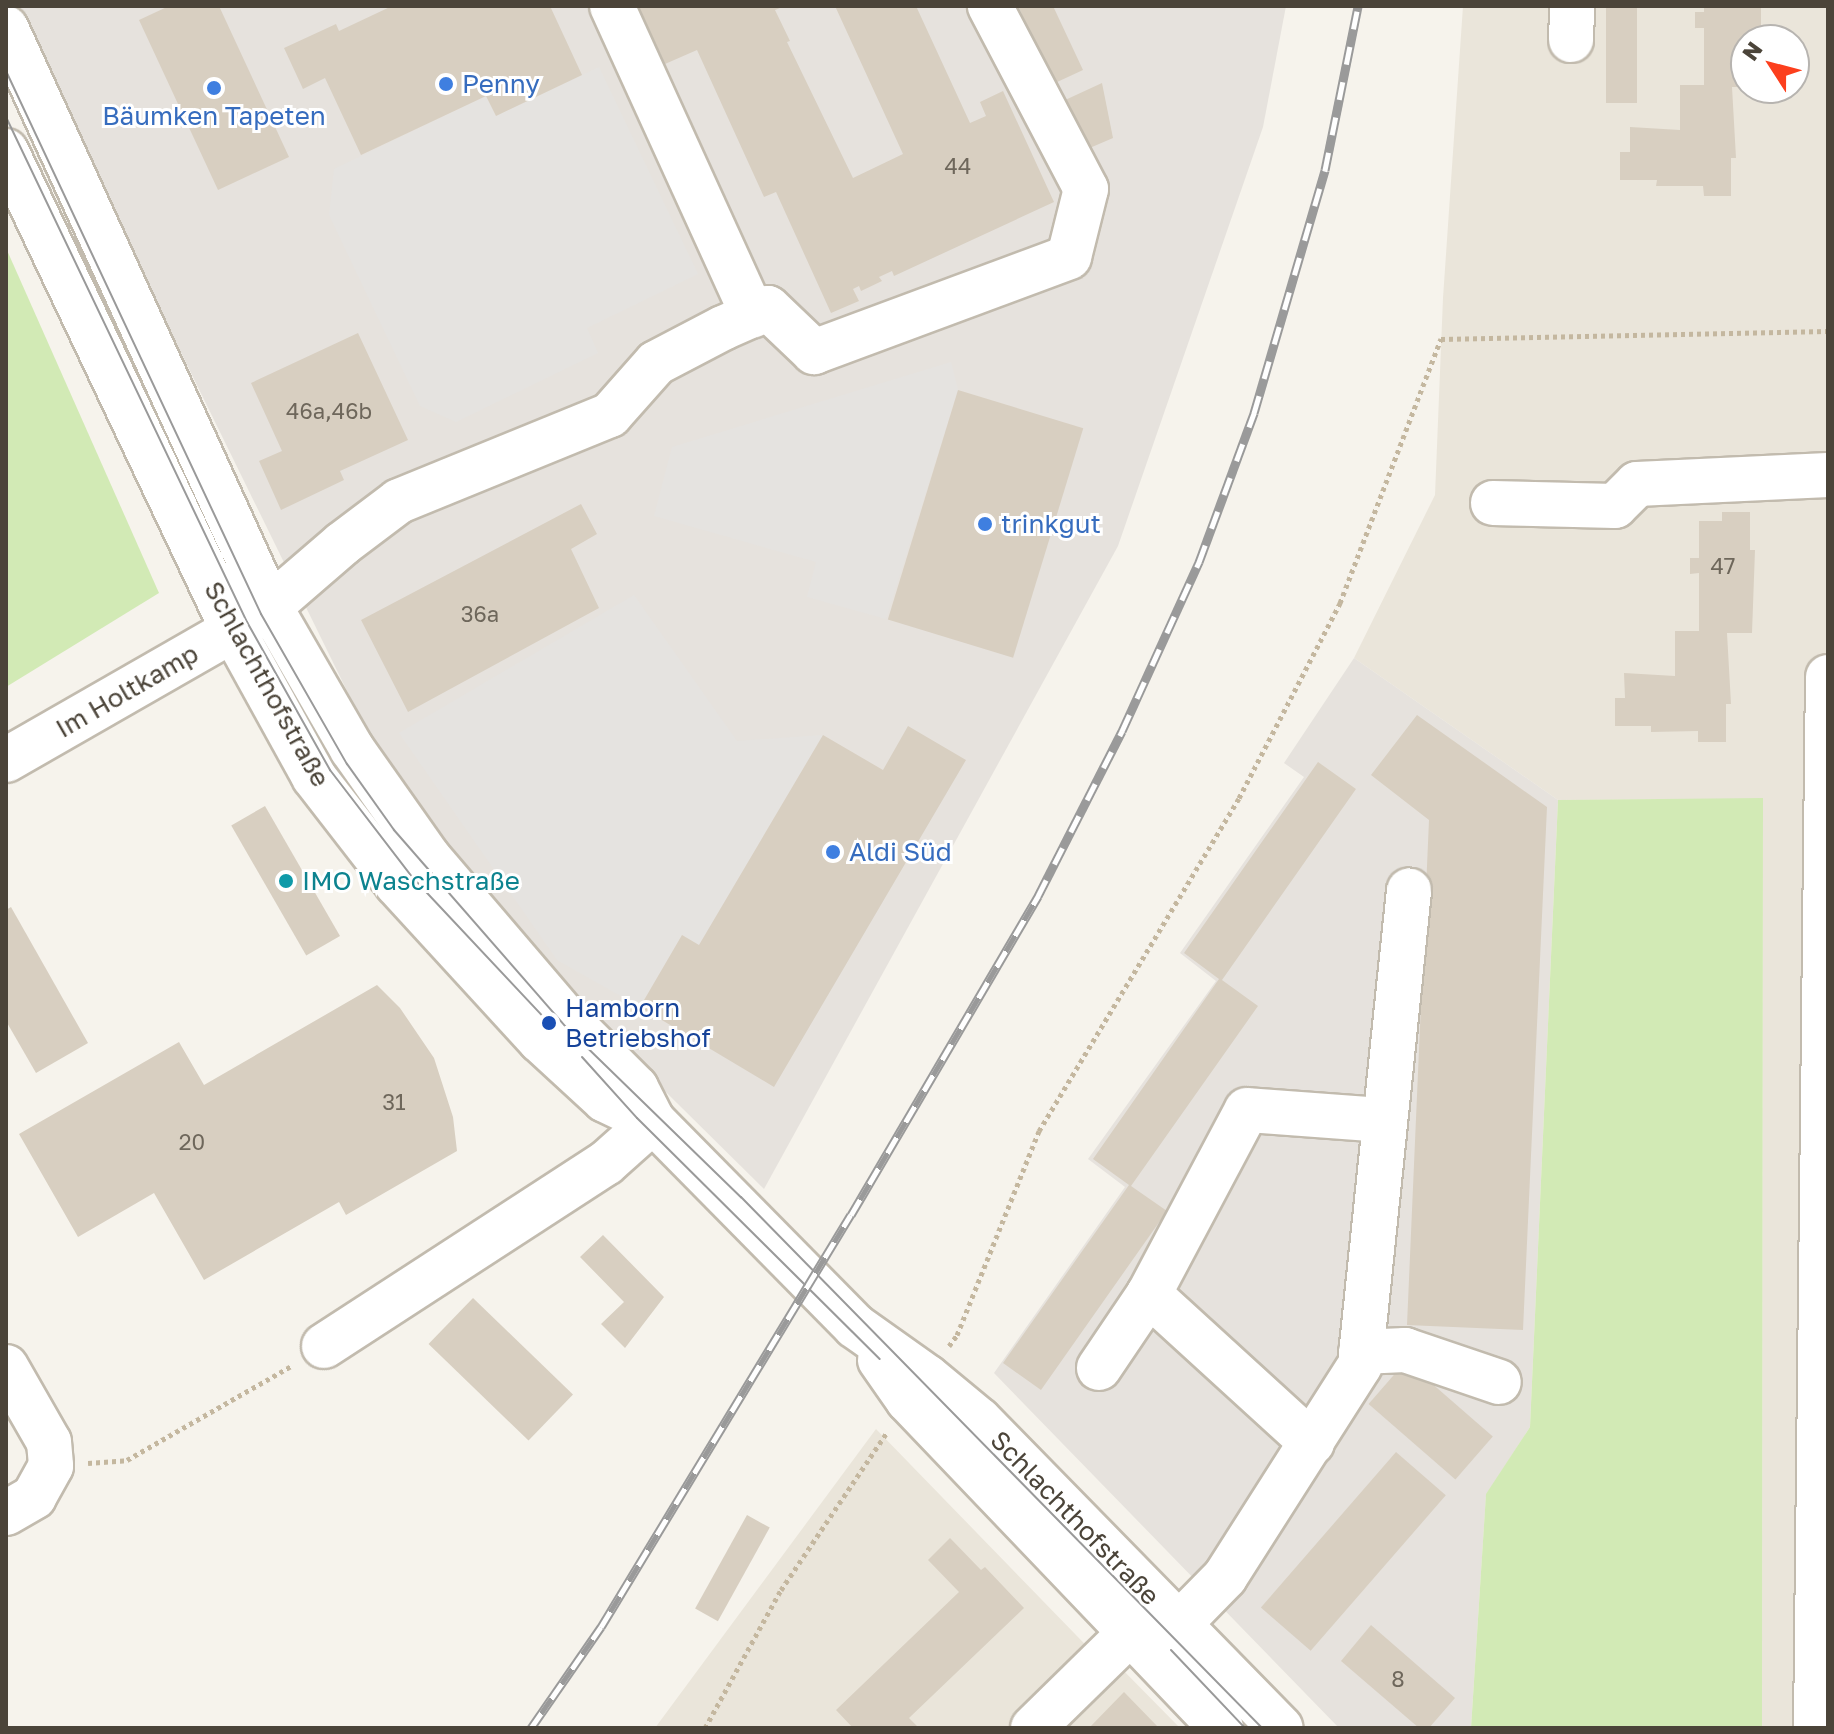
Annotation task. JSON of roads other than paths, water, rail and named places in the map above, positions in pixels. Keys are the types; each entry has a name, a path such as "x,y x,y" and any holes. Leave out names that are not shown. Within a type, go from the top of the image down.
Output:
{"street":[{"path":"612,6 753,315 768,308 814,352 1069,257 1086,189 990,6"},
{"name":"Schlachthofstraße","path":"6,28 314,777 397,884 540,1040 595,1090 637,1118 653,1121 917,1388 1131,1632 1221,1728"},
{"name":"Schlachthofstraße","path":"6,151 250,620"},
{"name":"Schlachthofstraße","path":"250,620 399,501 610,415 656,363 753,315"},
{"path":"1493,503 1615,506 1637,484 1828,475"},
{"name":"Im Holtkamp","path":"6,760 250,620"},
{"path":"1816,1728 1826,1122 1828,677"},
{"path":"1179,1624 1225,1577 1360,1365 1409,891"},
{"path":"1099,1368 1149,1294 1247,1110 1383,1120"},
{"path":"324,1346 606,1163 653,1121"},
{"path":"1149,1294 1312,1443"},
{"path":"1361,1352 1405,1350 1499,1382"},
{"path":"6,1367 49,1442 51,1466 34,1497 6,1513"},
{"name":"Schlachthofstraße","path":"917,1388 979,1420 1281,1728"},
{"path":"1033,1728 1131,1632"}],"tram line":[{"path":"6,71 261,614 347,764 394,830 567,1028 741,1197 1262,1728"},
{"path":"6,117 247,622 330,770 413,878 549,1023"},
{"path":"582,1057 637,1118 880,1359"},
{"path":"1171,1650 1245,1728"}],"railway":[{"path":"531,1728 601,1627 851,1215 1038,896 1122,731 1199,562 1254,413 1325,170 1358,6"}],"place":[{"name":"Penny","path":"446,84"},
{"name":"Bäumken Tapeten","path":"214,88"},
{"name":"trinkgut","path":"985,524"},
{"name":"Aldi Süd","path":"833,852"},
{"name":"IMO Waschstraße","path":"286,881"},
{"name":"Hamborn Betriebshof","path":"549,1023"}]}
